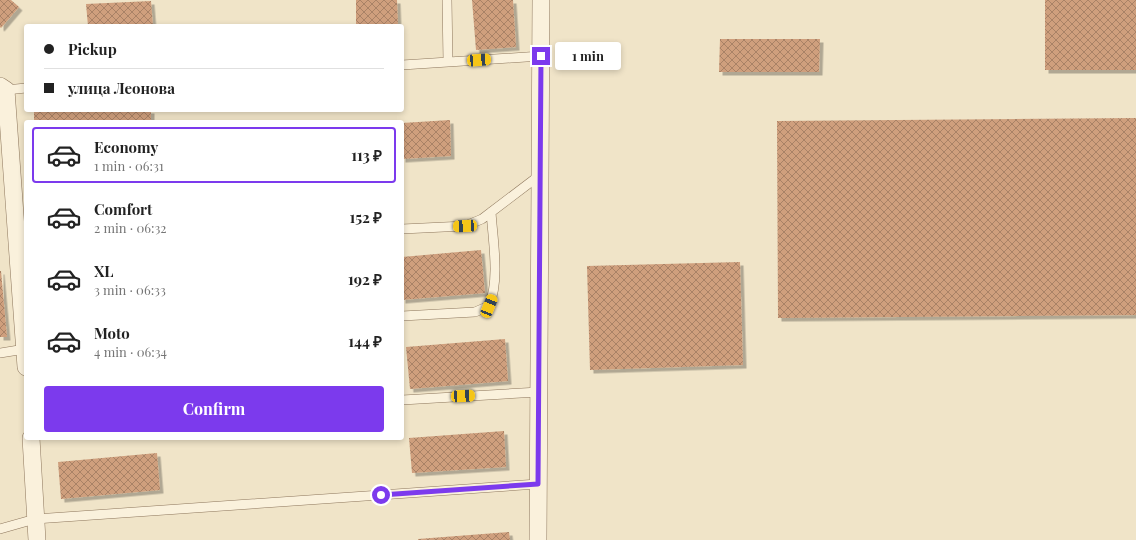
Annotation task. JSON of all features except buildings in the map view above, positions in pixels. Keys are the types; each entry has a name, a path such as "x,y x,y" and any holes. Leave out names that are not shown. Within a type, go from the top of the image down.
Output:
{"street":[{"path":"538,540 541,0"},
{"path":"3,88 22,250 24,316"},
{"path":"31,440 37,540"}],"lane":[{"path":"447,0 448,62"},
{"path":"404,65 541,56"},
{"path":"3,88 24,88"},
{"path":"404,230 465,226 482,219 540,175"},
{"path":"404,316 475,312 489,306 493,296 495,284 491,212"},
{"path":"0,353 24,349"},
{"path":"404,400 539,392"},
{"path":"0,529 35,518 538,484"}],"route":[{"path":"381,495 538,484 541,56"}]}
